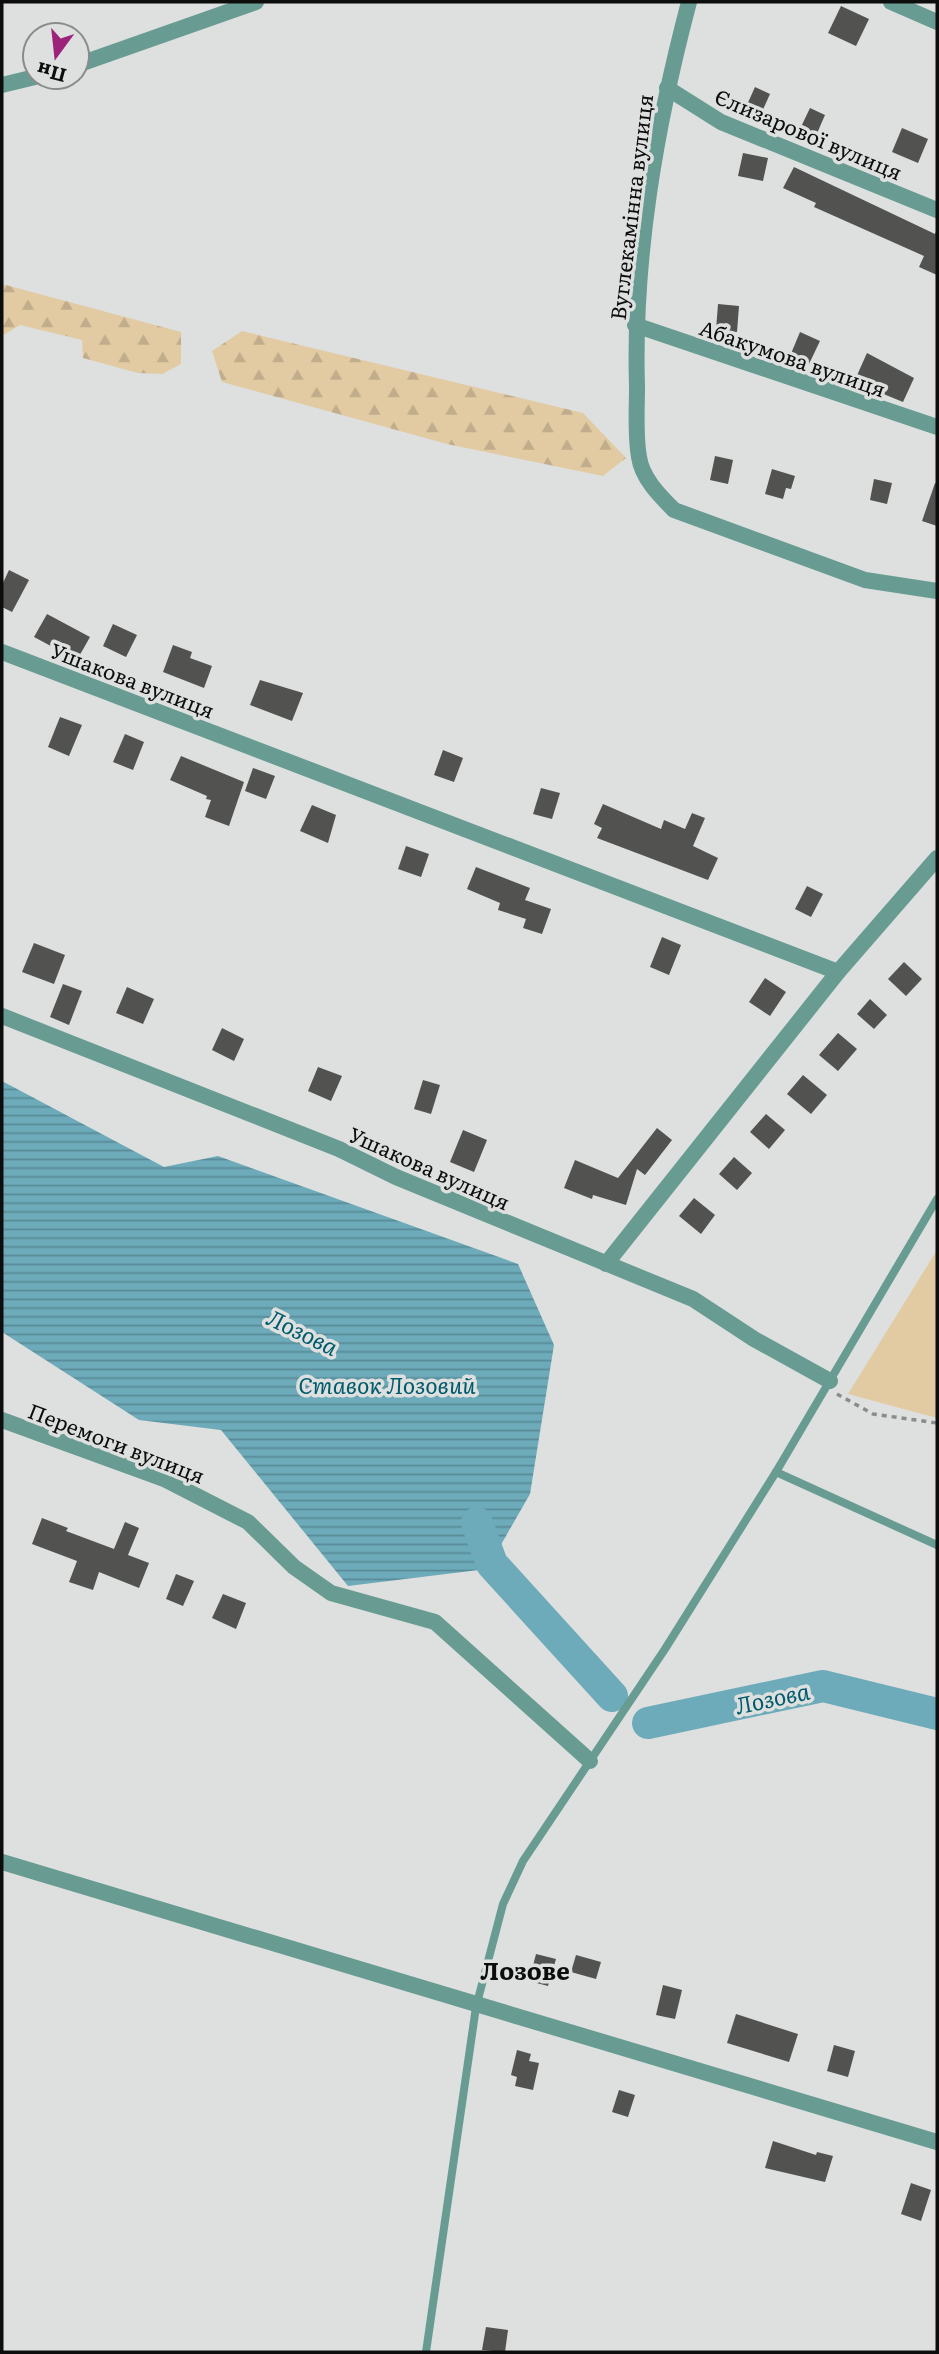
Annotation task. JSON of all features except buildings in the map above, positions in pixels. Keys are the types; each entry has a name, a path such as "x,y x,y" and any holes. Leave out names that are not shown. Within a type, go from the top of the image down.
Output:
{"street":[{"path":"91,60 256,2"},
{"name":"Вуглекамінна вулиця","path":"689,2 667,88 640,260 635,326 639,458 653,489 674,510 865,580 937,591"},
{"path":"891,2 937,22"},
{"path":"2,85 21,80"},
{"name":"Єлизарової вулиця","path":"667,88 721,122 937,210"},
{"name":"Абакумова вулиця","path":"635,326 937,428"},
{"name":"Ушакова вулиця","path":"2,652 838,972"},
{"path":"606,1264 838,972 937,858"},
{"name":"Ушакова вулиця","path":"2,1016 339,1149 396,1177 693,1299 827,1384"},
{"name":"Перемоги вулиця","path":"2,1420 164,1479 248,1522 294,1567 331,1594 435,1622 590,1761"},
{"path":"2,1862 476,2007 937,2142"}],"lane":[{"path":"426,2352 476,2007 500,1916 523,1861 776,1472 937,1199"},
{"path":"776,1472 937,1545"}],"path":[{"path":"827,1384 873,1414 937,1423"}],"green space":[{"path":"2,284 181,332 181,364 162,374 138,373 83,358 82,340 20,325 2,336"},
{"path":"242,331 583,413 626,458 603,476 447,444 222,382 212,351"},
{"path":"937,1250 937,1418 848,1394"}],"water":[{"name":"Ставок Лозовий","path":"2,1081 164,1167 218,1156 518,1264 554,1345 530,1494 487,1569 348,1586 221,1430 139,1420 2,1332"}],"waterway":[{"name":"Лозова","path":"477,1523 492,1564 612,1696"},
{"name":"Лозова","path":"648,1723 823,1686 937,1714"}],"district":[{"name":"Лозове","path":"525,1969"}]}
